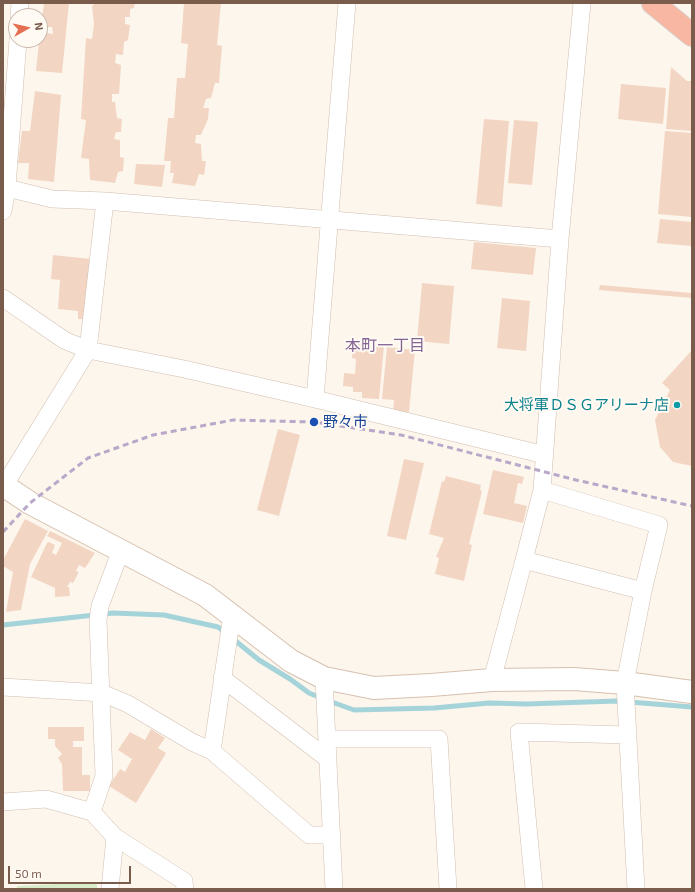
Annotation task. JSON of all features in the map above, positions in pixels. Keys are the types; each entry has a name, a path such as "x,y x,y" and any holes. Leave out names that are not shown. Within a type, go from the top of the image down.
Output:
{"highway":[{"path":"653,3 692,35"}],"street":[{"path":"315,399 347,3"},
{"path":"492,680 542,490 560,239 582,3"},
{"path":"3,211 17,48"},
{"path":"5,187 52,199 105,201 560,239"},
{"path":"105,201 88,350 3,485 30,503 205,595 232,619 291,661 324,692 328,739 334,889"},
{"path":"3,298 64,340 88,350 184,369 315,399 545,455"},
{"path":"542,490 659,525 643,591 625,694 636,889"},
{"path":"92,812 104,776 99,613 121,550"},
{"path":"524,560 643,591"},
{"path":"212,751 226,650 232,619"},
{"path":"222,678 328,759"},
{"path":"324,692 492,680 574,679 625,694 692,692"},
{"path":"3,687 102,693 128,704 192,742 212,751 310,835 332,836"},
{"path":"534,889 519,732 627,735"},
{"path":"328,739 439,739 448,889"},
{"path":"3,802 46,799 92,812 115,837 188,886"},
{"path":"110,889 115,837"}],"green space":[{"path":"97,882 97,889 17,889 17,886"}],"building":[{"path":"44,3 69,3 62,73 36,71 38,48 48,48 48,33 53,34 52,27 48,27 48,8 43,8"},
{"path":"95,3 135,3 134,8 130,9 130,17 125,17 125,24 130,25 128,40 124,42 123,55 116,54 115,63 121,65 119,94 112,94 112,102 115,102 117,118 122,119 121,132 116,132 114,139 120,140 120,157 124,158 123,171 118,172 115,183 90,180 89,159 81,158 86,120 81,119 86,38 92,39 94,24 92,6"},
{"path":"184,3 221,3 217,45 222,46 219,83 215,83 211,98 206,99 203,108 209,108 208,119 201,135 196,135 195,143 201,144 202,161 206,161 204,175 199,174 195,186 172,183 174,173 170,173 171,161 164,161 168,118 174,118 177,78 185,78 188,44 181,43"},
{"path":"671,67 687,81 692,81 692,131 666,129"},
{"path":"621,84 666,88 663,124 618,119"},
{"path":"35,91 61,95 54,182 28,179 29,163 18,163 22,131 30,131"},
{"path":"484,119 509,121 502,207 476,204"},
{"path":"514,120 538,122 532,185 508,183"},
{"path":"665,131 692,133 692,217 658,214"},
{"path":"136,164 165,165 162,187 134,184"},
{"path":"660,219 692,222 692,246 657,243"},
{"path":"474,242 536,248 533,275 471,269"},
{"path":"53,255 91,259 85,319 78,319 78,311 58,309 60,280 51,279"},
{"path":"422,283 454,286 449,344 417,341"},
{"path":"600,285 692,293 692,298 599,290"},
{"path":"502,298 530,301 526,351 497,348"},
{"path":"353,343 384,346 379,399 362,398 362,392 353,392 353,387 343,386 344,373 355,374 356,359 352,358"},
{"path":"387,347 415,350 409,412 393,411 394,400 382,399"},
{"name":"大将軍ＤＳＧアリーナ店","path":"692,350 692,466 673,462 660,447 655,420 670,390 662,383"},
{"path":"278,429 300,435 279,516 257,510"},
{"path":"404,459 424,463 406,540 387,536"},
{"path":"493,470 524,477 522,484 518,483 514,503 527,506 523,523 483,514"},
{"path":"446,476 481,485 480,490 482,491 469,544 472,545 464,581 435,574 439,558 436,557 444,538 429,534 442,481 444,482"},
{"path":"25,519 48,531 30,564 21,610 6,612 13,572 3,566 3,560"},
{"path":"50,531 95,553 85,568 79,565 76,571 79,572 73,583 70,582 67,587 69,587 70,596 55,597 55,588 31,577 47,543 49,542 55,545 52,553 56,555 62,543 47,536"},
{"path":"48,727 84,727 84,741 73,741 73,747 82,747 82,775 90,775 90,791 63,791 62,764 58,758 62,754 55,746 55,739 48,739"},
{"path":"151,729 165,738 158,748 166,753 136,803 109,786 120,769 125,772 132,759 118,750 130,732 145,740"}],"waterway":[{"path":"3,625 113,613 164,615 218,627 226,633"},
{"path":"232,638 259,660 290,679 309,693 321,698"},
{"path":"329,701 354,710 434,708 489,703 527,704 617,701 692,707"}],"railway":[{"path":"3,532 30,503 88,458 153,435 233,420 314,422 401,435 576,480 692,506"}],"place":[{"name":"大将軍ＤＳＧアリーナ店","path":"677,405"},
{"name":"野々市","path":"314,422"}],"district":[{"name":"本町一丁目","path":"385,346"}]}
